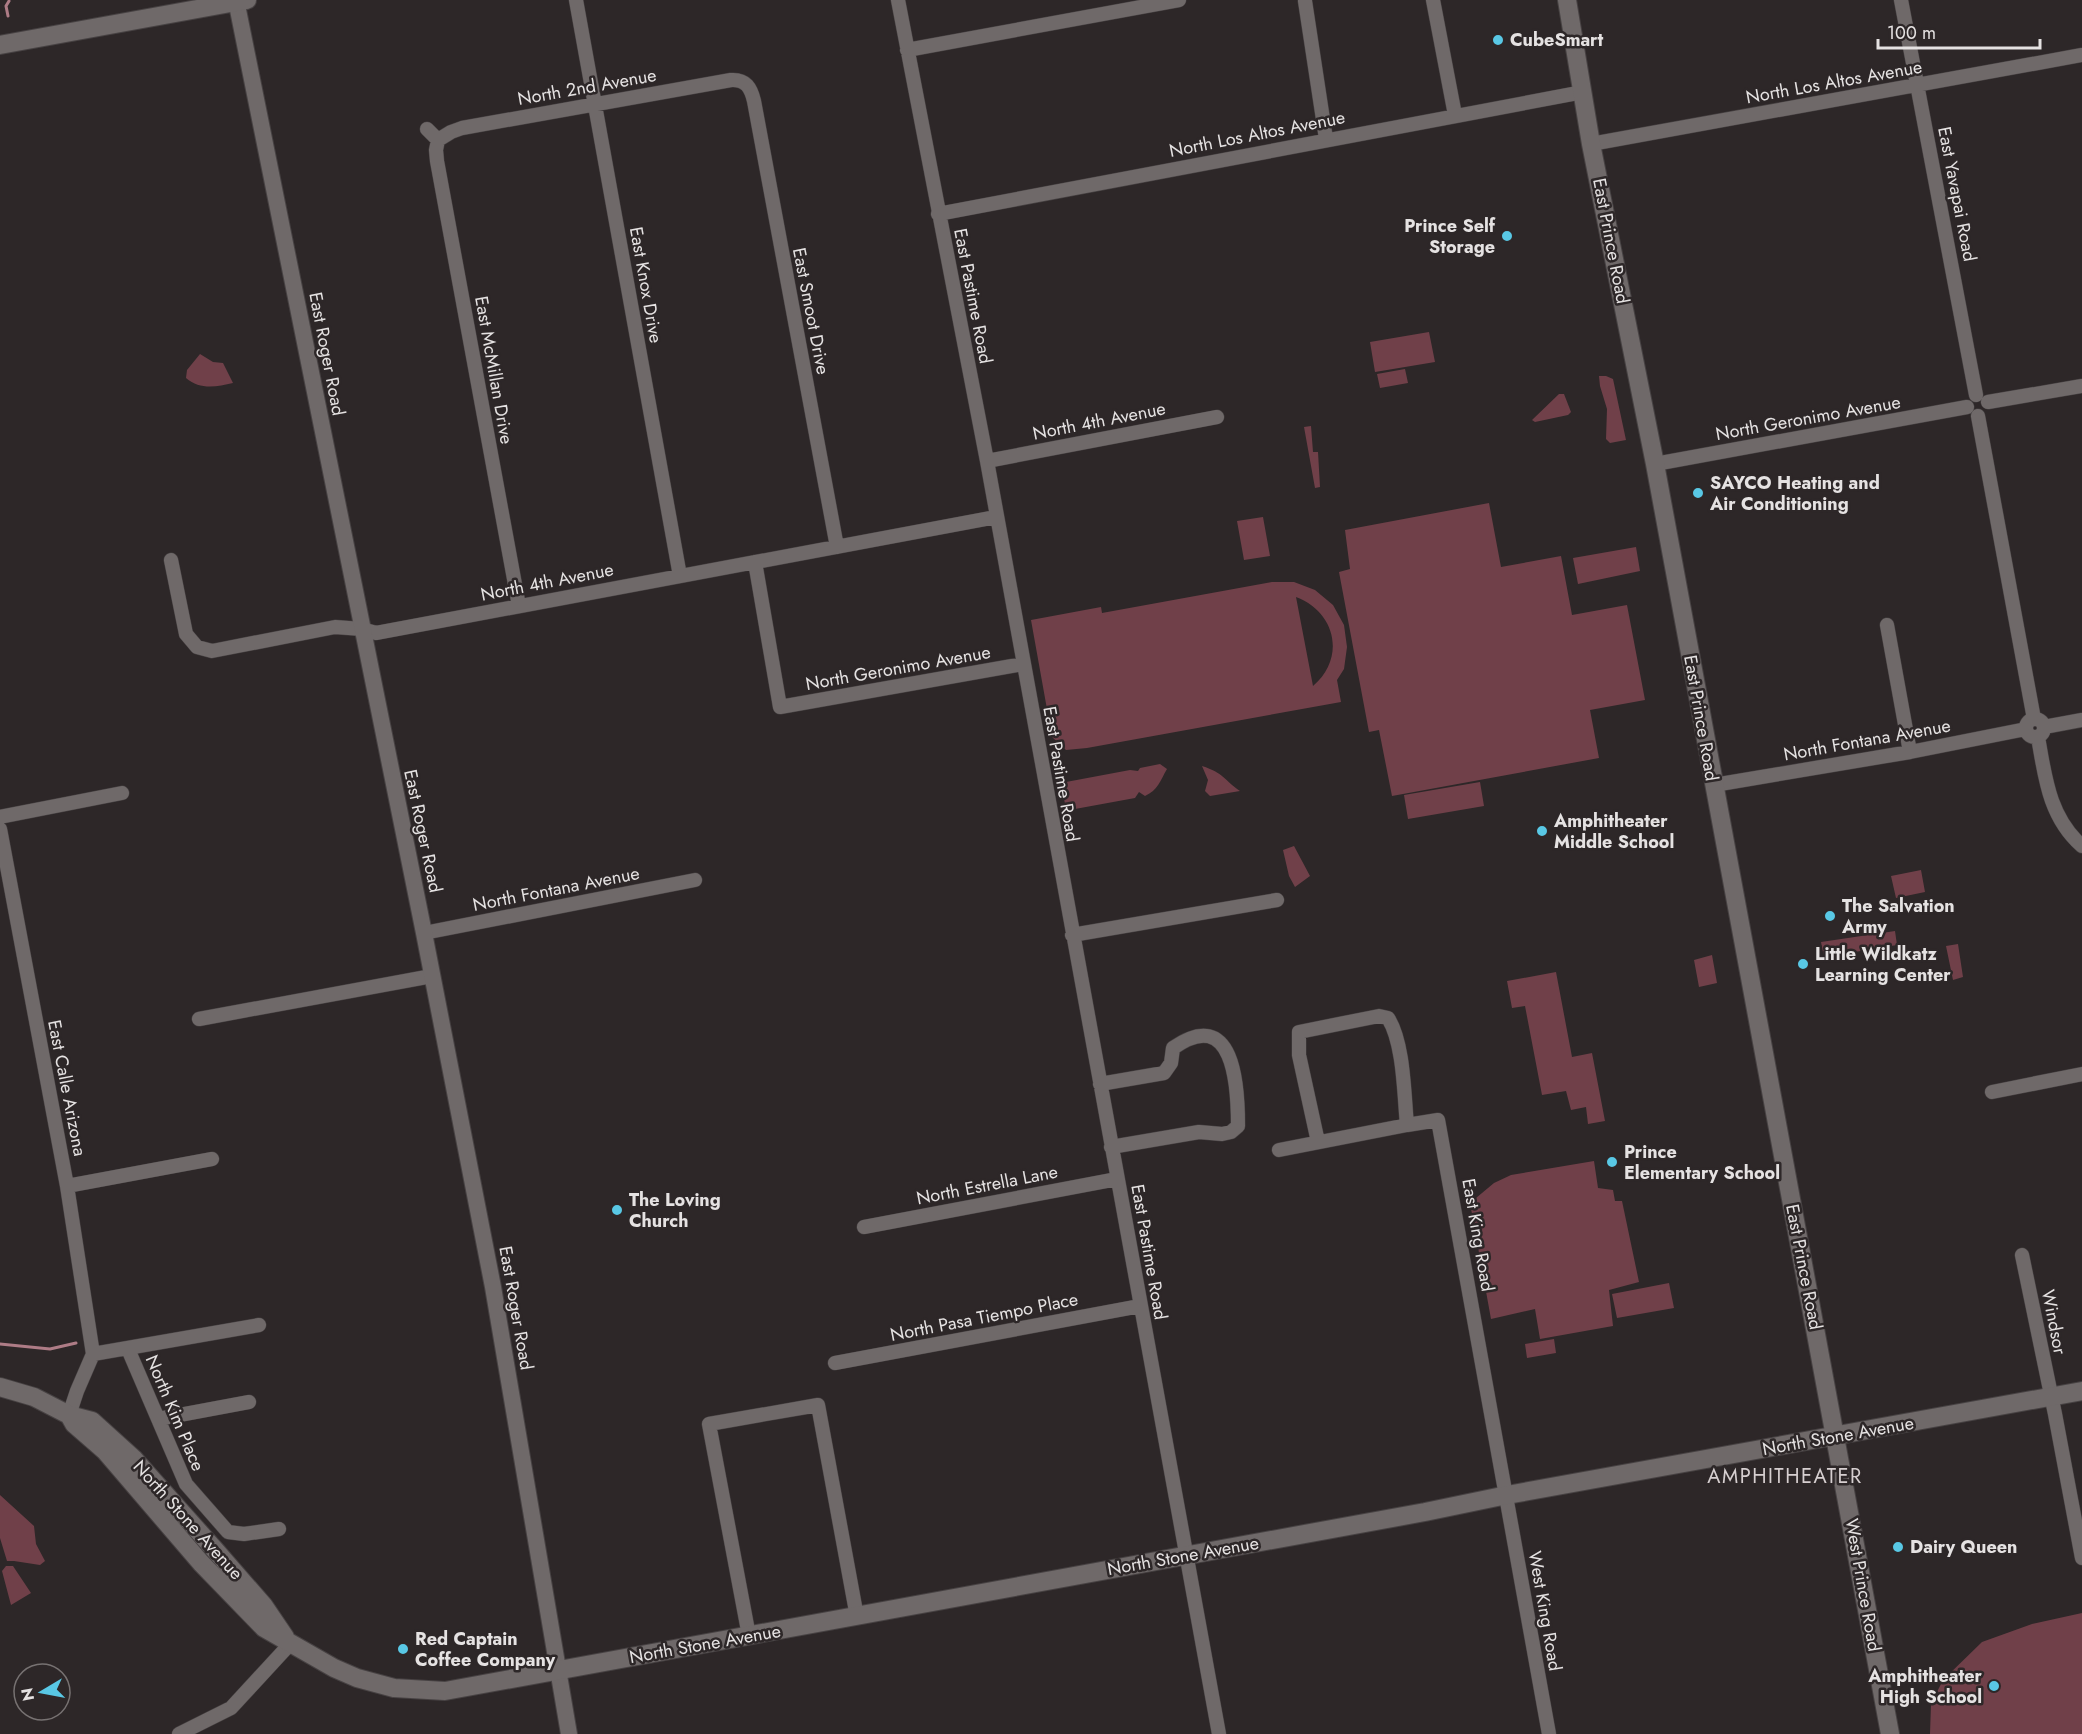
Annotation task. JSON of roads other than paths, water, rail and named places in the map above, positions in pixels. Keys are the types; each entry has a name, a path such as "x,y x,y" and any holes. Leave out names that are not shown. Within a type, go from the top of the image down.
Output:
{"main road":[{"name":"East Prince Road","path":"1567,0 1592,144 1655,464 1836,1436"},
{"path":"0,45 240,1"},
{"name":"North Stone Avenue","path":"0,1387 34,1397 69,1415 92,1421 134,1459 264,1606 290,1644 357,1678 394,1688 445,1691 2082,1391"},
{"name":"West Prince Road","path":"1836,1436 1890,1734"}],"street":[{"name":"East Knox Drive","path":"576,0 680,576"},
{"name":"East Pastime Road","path":"898,0 987,461 1219,1734"},
{"path":"908,50 1179,0"},
{"path":"1433,0 1455,115"},
{"name":"East Yavapai Road","path":"1901,0 1982,399"},
{"name":"East Roger Road","path":"240,1 493,1287 569,1734"},
{"path":"1305,1 1326,139"},
{"name":"North Los Altos Avenue","path":"1592,144 2082,55"},
{"name":"North 2nd Avenue","path":"438,140 451,132 462,129 731,80 746,80"},
{"name":"East Smoot Drive","path":"746,80 754,101 837,547"},
{"name":"North Los Altos Avenue","path":"938,214 1583,92"},
{"path":"427,129 438,140"},
{"name":"East McMillan Drive","path":"438,140 437,161 519,606"},
{"path":"2082,386 1982,399 1987,410 1973,412 2051,801 2061,823 2082,846"},
{"name":"North Geronimo Avenue","path":"1655,464 1973,412"},
{"name":"North 4th Avenue","path":"987,461 1217,417"},
{"name":"North 4th Avenue","path":"171,560 186,634 193,644 203,650 212,651 335,627 362,629 376,633 996,517"},
{"name":"North Geronimo Avenue","path":"755,562 780,707 1023,664"},
{"path":"1887,625 1910,752"},
{"name":"North Fontana Avenue","path":"1714,785 2082,720"},
{"path":"0,817 122,793"},
{"name":"East Calle Arizona","path":"0,829 67,1186 93,1354"},
{"name":"North Fontana Avenue","path":"424,933 695,880"},
{"path":"1072,935 1277,900"},
{"path":"199,1019 432,976"},
{"path":"1279,1150 1407,1125 1398,1043 1388,1018 1379,1016 1299,1032 1299,1055 1318,1142"},
{"path":"1100,1084 1164,1074 1171,1063 1173,1048 1186,1040 1201,1036 1215,1037 1226,1047 1238,1093 1238,1126 1230,1132 1222,1134 1199,1132 1111,1147"},
{"path":"1992,1092 2082,1074"},
{"name":"East King Road","path":"1407,1125 1438,1120 1507,1495"},
{"path":"67,1186 212,1159"},
{"name":"North Estrella Lane","path":"864,1227 1117,1179"},
{"name":"Windsor","path":"2022,1255 2082,1558"},
{"name":"North Pasa Tiempo Place","path":"835,1363 1140,1306"},
{"path":"69,1415 93,1354 260,1325"},
{"name":"North Kim Place","path":"128,1349 186,1484 228,1532 244,1534 279,1529"},
{"path":"158,1419 249,1402"},
{"path":"749,1636 709,1424 818,1405 857,1617"},
{"name":"West King Road","path":"1507,1495 1549,1734"},
{"path":"179,1734 231,1708 290,1644"}],"waterway":[{"path":"8,16 6,6 9,1"},
{"path":"0,1344 50,1349 76,1343"}],"place":[{"name":"CubeSmart","path":"1498,40"},
{"name":"Prince Self Storage","path":"1507,236"},
{"name":"SAYCO Heating and Air Conditioning","path":"1698,493"},
{"name":"Amphitheater Middle School","path":"1542,831"},
{"name":"The Salvation Army","path":"1830,916"},
{"name":"Little Wildkatz Learning Center","path":"1803,964"},
{"name":"Prince Elementary School","path":"1612,1162"},
{"name":"The Loving Church","path":"617,1210"},
{"name":"Dairy Queen","path":"1898,1547"},
{"name":"Red Captain Coffee Company","path":"403,1649"},
{"name":"Amphitheater High School","path":"1994,1686"}],"district":[{"name":"AMPHITHEATER","path":"1785,1476"}]}
